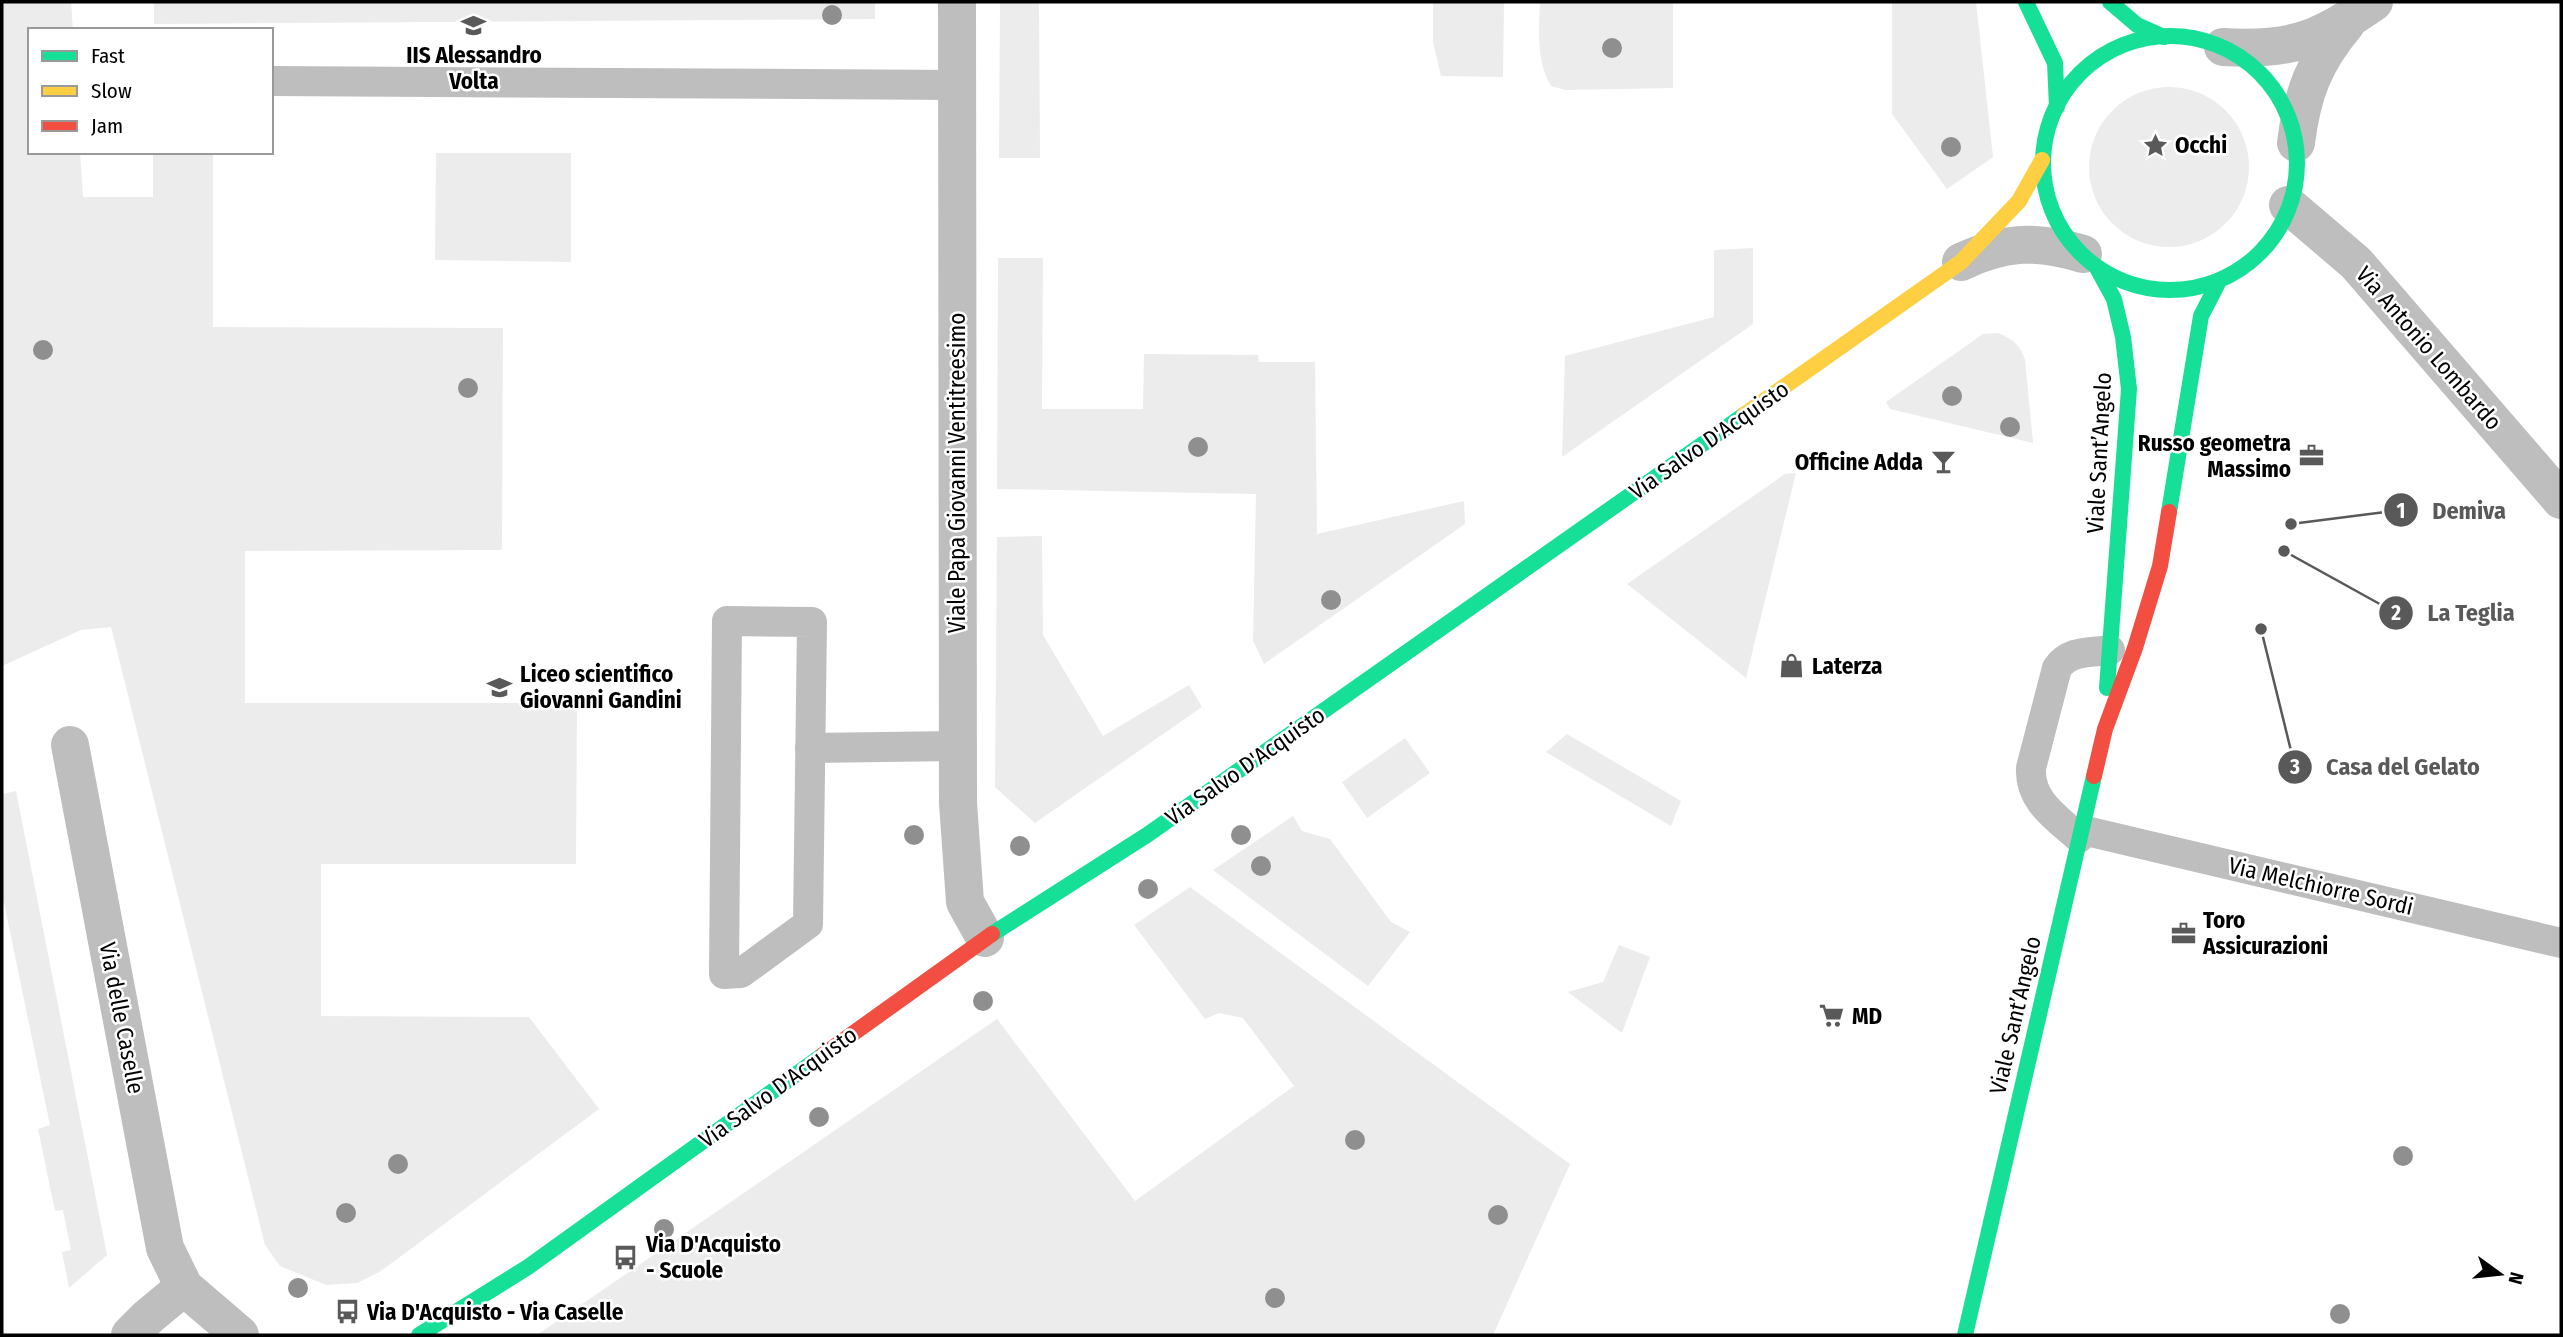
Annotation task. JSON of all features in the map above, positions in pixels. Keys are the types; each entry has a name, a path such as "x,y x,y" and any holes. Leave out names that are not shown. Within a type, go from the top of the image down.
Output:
{"street":[{"name":"Viale Papa Giovanni Ventitreesimo","path":"957,2 956,746 965,902 985,937"},
{"path":"2026,2 2054,63 2057,107"},
{"path":"2110,2 2137,25 2164,37"},
{"path":"2042,160 2051,118 2071,82 2102,54 2141,38 2183,36 2223,47 2262,48 2306,41 2333,30 2364,8"},
{"path":"2090,261 2136,287 2178,291 2219,281 2255,258 2281,225 2295,185 2300,110 2308,82 2322,57 2364,8"},
{"path":"2223,47 2258,70 2283,103 2296,143"},
{"name":"Viale Sant’Angelo","path":"2042,160 2048,201 2067,239 2090,261 2115,299 2129,389 2105,729"},
{"name":"Via Salvo D'Acquisto","path":"1961,262 2020,201 2042,160"},
{"name":"Via Antonio Lombardo","path":"2288,205 2334,242 2363,270 2561,500"},
{"name":"Via Salvo D'Acquisto","path":"419,1335 528,1267 985,937 1147,835 1961,262 1982,252 2031,243 2059,247 2090,261"},
{"name":"Viale Sant’Angelo","path":"1966,1335 2105,729 2135,648 2160,566 2201,316 2219,281"},
{"name":"Via delle Caselle","path":"70,745 165,1248 184,1287 240,1335"},
{"name":"Via Salvo D'Acquisto","path":"451,1335 528,1267"},
{"path":"130,1335 184,1287"}],"lane":[{"path":"273,81 957,85"},
{"path":"727,621 812,622 810,748 808,924 741,973 724,974 727,621"},
{"path":"2081,834 2043,806 2031,782 2032,768 2056,668 2064,658 2074,654 2110,650"},
{"path":"810,748 956,746"},
{"name":"Via Melchiorre Sordi","path":"2081,834 2561,943"}],"shaded area":[{"path":"2,2 71,2 73,28 28,28 28,154 80,154 83,197 153,197 153,154 213,154 213,327 503,328 502,550 245,551 245,703 577,703 576,864 321,864 321,1016 529,1017 599,1109 381,1271 357,1283 326,1285 280,1266 265,1245 111,627 81,630 2,666"},
{"path":"154,2 875,2 875,19 154,24"},
{"path":"1000,2 1039,2 1040,158 999,158"},
{"path":"1433,2 1504,2 1503,77 1441,76 1433,42"},
{"path":"1540,2 1673,2 1673,88 1565,90 1551,86 1541,56"},
{"path":"1892,2 1976,2 1993,157 1947,189 1892,114"},
{"path":"2169,87 2200,93 2226,110 2243,136 2249,167 2243,198 2226,224 2200,241 2169,247 2138,241 2112,224 2095,198 2089,167 2095,136 2112,110 2138,93"},
{"path":"436,153 571,153 571,262 435,260"},
{"path":"1753,248 1753,324 1562,457 1565,356 1714,317 1714,250"},
{"path":"998,258 1043,258 1042,409 1143,409 1144,354 1258,355 1259,362 1315,362 1317,534 1464,501 1465,524 1264,664 1253,641 1256,494 997,489"},
{"path":"1998,333 2015,343 2025,360 2033,443 1890,409 1886,402 1983,334"},
{"path":"1796,473 1746,678 1627,584 1785,474"},
{"path":"1042,536 1043,635 1103,736 1189,685 1202,707 1035,823 995,787 997,537"},
{"path":"1567,734 1681,801 1671,826 1546,752"},
{"path":"1405,738 1430,773 1367,818 1342,782"},
{"path":"16,791 107,1255 69,1288 62,1252 71,1250 63,1210 55,1211 38,1129 50,1125 2,893 2,794"},
{"path":"1293,816 1302,831 1330,839 1391,922 1410,932 1368,986 1213,870"},
{"path":"1190,887 1570,1164 1493,1335 537,1335 997,1019 1135,1201 1294,1086 1243,1018 1219,1013 1205,1019 1134,925"},
{"path":"1619,945 1650,957 1622,1033 1568,992 1603,982"}],"traffic: fast":[{"path":"2026,2 2055,63 2057,107"},
{"path":"2110,2 2137,25 2164,37"},
{"path":"2170,36 2207,42 2230,51 2250,65 2268,83 2282,103 2291,126 2297,163 2291,200 2282,223 2268,243 2250,261 2230,275 2207,284 2170,290 2133,284 2110,275 2090,261 2072,243 2058,223 2049,200 2043,163 2049,126 2058,103 2072,83 2090,65 2110,51 2133,42 2170,36"},
{"path":"2097,268 2114,299 2123,337 2129,389 2107,688"},
{"path":"2169,512 2201,316 2219,281"},
{"path":"992,934 1147,835 1744,415"},
{"path":"1965,1335 2094,776"},
{"path":"419,1335 528,1267 823,1055"}],"traffic: slow":[{"path":"1744,415 1961,262 2019,201 2042,160"}],"traffic: jam":[{"path":"2094,776 2105,729 2135,648 2160,566 2169,512"},
{"path":"823,1055 992,934"}],"place":[{"name":"IIS Alessandro Volta","path":"474,25"},
{"name":"Occhi","path":"2155,145"},
{"name":"Russo geometra Massimo","path":"2311,456"},
{"name":"Officine Adda","path":"1943,462"},
{"name":"Demiva","path":"2291,524"},
{"name":"La Teglia","path":"2284,551"},
{"name":"Casa del Gelato","path":"2261,629"},
{"name":"Laterza","path":"1792,666"},
{"name":"Liceo scientifico Giovanni Gandini","path":"500,687"},
{"name":"Toro Assicurazioni","path":"2183,933"},
{"name":"MD","path":"1832,1016"},
{"name":"Via D'Acquisto - Scuole","path":"626,1257"},
{"name":"Via D'Acquisto - Via Caselle","path":"347,1312"}]}
